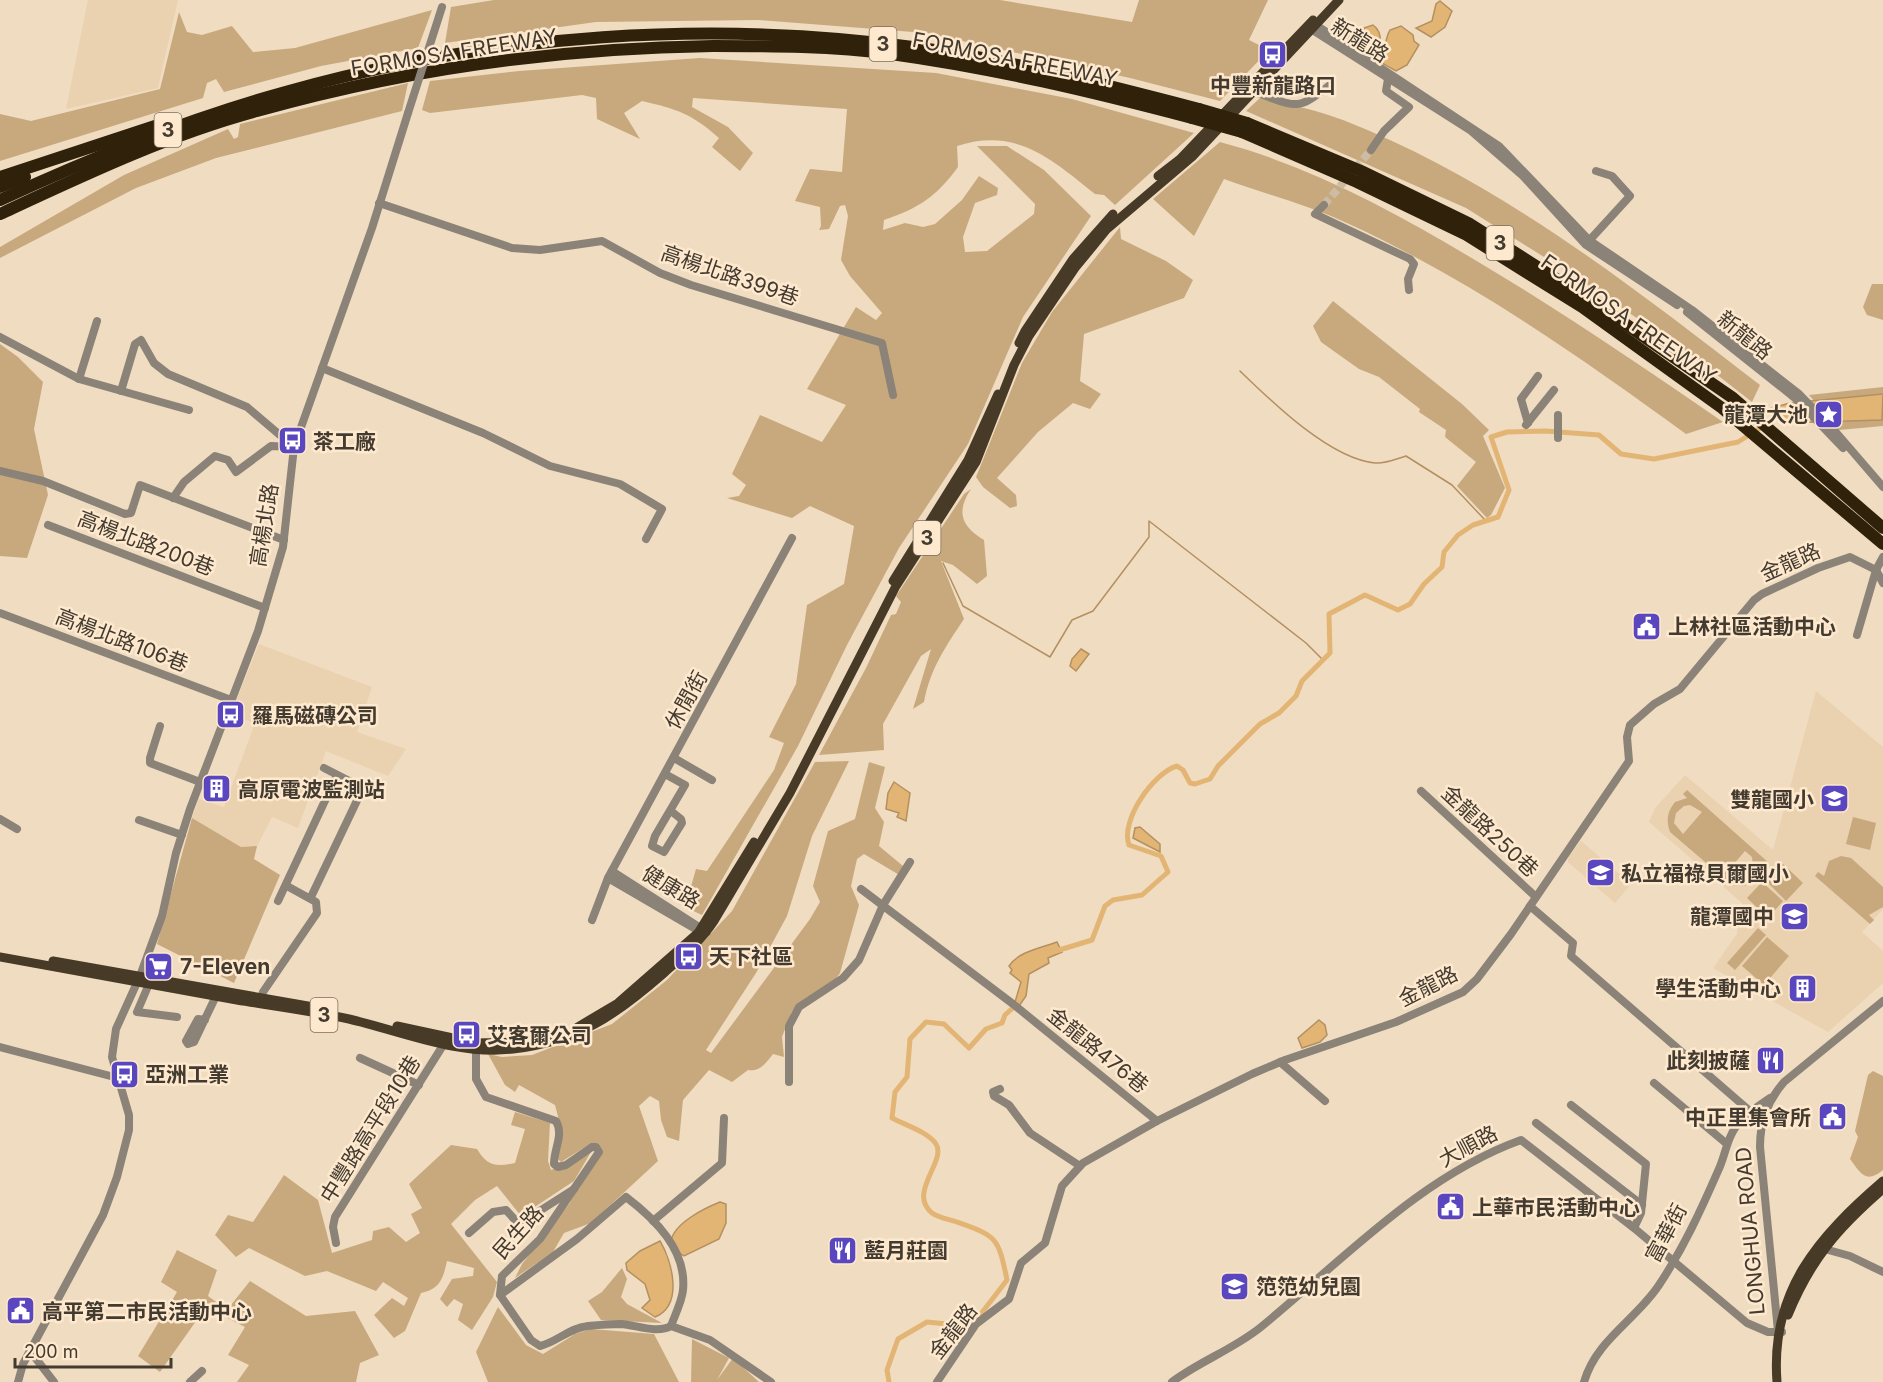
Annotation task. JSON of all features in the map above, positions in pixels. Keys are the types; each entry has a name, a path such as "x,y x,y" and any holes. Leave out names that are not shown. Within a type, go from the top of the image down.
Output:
{"highway":[{"name":"FORMOSA FREEWAY","path":"0,200 146,138 289,91 442,57 560,41 648,36 755,34 921,48 1045,71 1244,128 1361,171 1470,224 1605,310 1733,398 1883,528"},
{"name":"FORMOSA FREEWAY","path":"0,213 134,154 257,111 449,68 581,51 791,45 889,54 1039,79 1196,114"},
{"path":"0,177 198,113 289,91"},
{"name":"FORMOSA FREEWAY","path":"1244,128 1465,234 1582,307 1722,408 1883,544"},
{"path":"0,188 81,152"},
{"path":"0,220 58,187"}],"main road":[{"name":"3","path":"0,957 348,1013 446,1041 476,1046 511,1047 546,1038 581,1026 630,998 688,952 790,793 896,586 976,462 1014,365 1029,336 1075,268 1107,229 1193,156 1312,27 1331,0"},
{"name":"3","path":"702,930 783,794 903,562 968,460 1025,331 1073,258 1104,223 1180,159 1339,0"},
{"name":"3","path":"0,951 138,979 148,984 216,996 261,1000"},
{"path":"1777,1382 1780,1331 1820,1247 1840,1219 1883,1181"},
{"path":"1820,1247 1883,1190"},
{"path":"1780,1331 1783,1382"}],"street":[{"name":"高楊北路","path":"18,1382 30,1351 103,1215 117,1177 125,1147 129,1115 127,1101 112,1057 113,1041 162,916 182,836 200,782 265,608 284,540 294,447 379,203 443,3"},
{"name":"新龍路","path":"1312,27 1388,79 1470,130 1497,151 1588,242 1689,314 1797,396 1883,487"},
{"name":"新龍路","path":"1312,27 1499,146 1588,242"},
{"path":"1371,150 1384,131 1409,107 1386,91 1388,79"},
{"path":"1254,92 1300,105 1309,102 1331,84"},
{"path":"1588,242 1630,196 1612,177 1596,171"},
{"name":"高楊北路399巷","path":"379,203 512,248 540,250 602,241 660,273 691,285 882,343 893,396"},
{"path":"1324,205 1315,214 1410,259 1414,264 1408,279 1409,290"},
{"path":"79,379 97,321"},
{"path":"0,337 79,379 189,410"},
{"path":"121,391 135,344 141,340 154,363 168,374 247,406 294,447"},
{"path":"322,368 483,433 550,466 620,484 662,509 646,539"},
{"path":"1538,376 1521,399 1527,425 1554,390"},
{"path":"1558,414 1559,435"},
{"path":"173,498 184,482 215,456 228,460 236,472 271,446 294,447"},
{"path":"0,471 43,481 125,514 131,513 140,486 284,540"},
{"name":"高楊北路200巷","path":"48,525 265,608"},
{"name":"休閒街","path":"592,920 610,874 792,538"},
{"name":"金龍路","path":"937,1382 976,1324 1009,1299 1021,1263 1045,1243 1062,1186 1080,1166 1157,1121 1280,1062 1396,1022 1463,992 1477,979 1530,906 1629,761 1626,737 1630,726 1654,704 1680,689 1754,600 1773,587 1850,557 1876,570"},
{"path":"1857,635 1876,570 1883,557"},
{"path":"1876,570 1883,583"},
{"name":"高楊北路106巷","path":"0,613 231,700"},
{"path":"160,726 150,763 200,782"},
{"path":"674,758 712,780"},
{"path":"261,1000 315,918 314,900 363,788 324,768"},
{"path":"665,774 685,785 655,836 652,846 664,852 682,823 681,819 671,811"},
{"path":"278,901 337,775"},
{"name":"金龍路250巷","path":"1421,791 1536,897"},
{"path":"0,819 17,829"},
{"path":"139,820 182,836"},
{"path":"789,1082 789,1026 799,1007 843,978 859,960 883,905 910,862"},
{"name":"健康路","path":"610,874 702,930"},
{"path":"287,886 314,900"},
{"name":"金龍路476巷","path":"861,889 1015,1005 1157,1121"},
{"path":"1530,906 1573,943 1571,956 1751,1112"},
{"path":"148,984 137,1012 177,1017"},
{"path":"205,1020 216,996"},
{"name":"LONGHUA ROAD","path":"1780,1331 1760,1147 1762,1120 1771,1098 1797,1069 1883,1000"},
{"name":"中豐路高平段10巷","path":"336,1243 333,1227 335,1217 446,1041"},
{"name":"民生路","path":"476,1046 476,1079 486,1097 556,1121 560,1133 554,1164 558,1167 566,1165 588,1149 598,1149 598,1154 578,1187 540,1239 502,1276 500,1295"},
{"path":"0,1047 118,1078"},
{"path":"360,1059 419,1085"},
{"path":"1280,1062 1325,1101"},
{"path":"1654,1083 1727,1144"},
{"path":"1000,1089 993,1092 994,1096 1009,1105 1026,1130 1080,1166"},
{"name":"富華街","path":"1584,1382 1591,1363 1602,1347 1648,1300 1673,1262 1720,1167 1734,1129 1751,1112 1771,1098"},
{"path":"1571,1105 1646,1164 1642,1205 1634,1228"},
{"path":"653,1221 722,1163 724,1118"},
{"path":"1536,1123 1642,1205"},
{"name":"大順路","path":"1172,1382 1192,1367 1260,1328 1328,1268 1450,1174 1497,1148 1521,1140 1634,1228 1747,1323 1768,1332 1780,1331"},
{"path":"469,1233 493,1212 506,1210 516,1221 526,1219 578,1187"},
{"path":"626,1197 653,1221 669,1238 681,1267 683,1291 671,1326 664,1330 619,1324 587,1326 571,1330 540,1346 531,1340 500,1295 577,1239 626,1197"},
{"path":"1820,1247 1850,1256 1883,1272"},
{"path":"671,1326 710,1341 771,1382"},
{"path":"30,1351 54,1382"},
{"path":"190,1382 202,1371"}],"shaded area":[{"path":"88,0 178,0 158,88 66,109"},
{"path":"494,0 1000,0 1132,22 1139,0 1268,0 1249,40 1269,50 1220,101 1130,78 926,33 759,20 596,22 445,43 451,7"},
{"path":"1440,1 1452,11 1445,27 1431,37 1416,28 1432,21 1436,4"},
{"path":"432,10 418,48 321,66 224,92 216,79 207,83 203,98 0,161 0,114 31,121 160,89 179,12 187,32 202,35 232,26 253,52 295,48"},
{"path":"1373,25 1380,36 1374,58 1347,40 1352,32"},
{"path":"1401,26 1413,35 1414,41 1419,45 1407,65 1396,71 1380,62 1390,30"},
{"path":"700,58 936,73 1072,99 1194,133 1115,205 1104,195 1095,194 1048,158 1032,150 998,141 978,141 957,146 958,167 942,186 917,206 884,220 883,230 905,223 923,227 935,224 962,200 979,176 998,188 997,195 975,203 963,237 965,252 987,251 1034,214 1035,204 977,146 1007,146 1044,170 1091,216 1023,317 968,444 899,548 847,645 798,746 702,915 685,907 696,869 707,871 774,770 784,743 769,737 796,684 807,605 844,584 854,526 810,506 792,518 727,498 739,496 746,485 732,474 760,415 822,442 846,405 807,389 856,307 876,320 882,313 850,276 841,260 848,216 845,205 840,206 829,229 819,230 821,226 820,207 795,201 810,169 842,172 847,109 693,98 692,107 728,127 753,153 740,171 712,147 719,138 700,123 675,110 642,101 624,113 640,139 597,119 596,98 582,95 430,113 422,110 430,81 519,71"},
{"path":"408,83 402,111 216,158 136,188 0,258 0,247 124,175 228,129 234,139 238,137 240,124"},
{"path":"1260,98 1343,120 1455,173 1508,204 1612,273 1760,385 1752,402 1693,356 1576,277 1466,208 1246,111"},
{"path":"1220,142 1254,152 1319,177 1414,225 1538,299 1723,422 1686,434 1564,348 1480,294 1394,246 1303,205 1224,179 1194,236 1153,199"},
{"path":"1120,227 1121,239 1166,261 1193,280 1184,298 1084,334 1080,381 1101,394 1090,409 1073,403 1038,432 997,478 1016,495 1017,506 1010,508 983,487 976,477 1022,363 1052,312"},
{"path":"1872,284 1883,284 1883,320 1867,315 1863,307"},
{"path":"1333,301 1462,404 1489,430 1483,436 1505,488 1491,515 1487,518 1457,486 1476,462 1445,437 1446,430 1419,412 1420,409 1379,377 1359,369 1321,342 1313,326"},
{"path":"0,344 18,357 43,382 34,429 48,495 27,558 0,556"},
{"name":"龍潭大池","path":"1883,387 1883,426 1839,430 1809,395"},
{"name":"龍潭大池","path":"1883,394 1882,420 1782,423 1771,408 1790,403"},
{"path":"971,489 963,505 963,518 970,529 984,540 987,576 977,584 953,565 941,561 964,619 935,668 924,702 913,709 931,649 921,656 883,724 884,750 819,755 866,668 891,615 896,614 901,602 896,596 964,494"},
{"path":"259,644 372,687 357,732 406,749 388,776 326,751 298,828 272,817 257,846 241,847 192,818 199,799 224,807 255,723 231,714"},
{"path":"1081,649 1089,654 1076,671 1070,666 1072,659"},
{"path":"1816,691 1883,747 1883,909 1862,932 1883,951 1883,983 1828,1032 1713,968 1737,934 1742,903 1649,822 1655,808 1685,775 1773,850"},
{"path":"849,761 812,836 787,916 756,973 706,1050 711,1053 810,919 820,902 813,886 828,831 855,819 869,762 885,767 875,808 884,822 879,846 903,866 901,876 864,854 857,859 851,886 859,905 840,973 832,984 792,1011 782,1037 784,1057 773,1054 762,1066 756,1070 748,1070 732,1082 709,1070 683,1100 679,1141 667,1137 661,1120 659,1101 650,1096 639,1106 658,1161 591,1223 564,1233 553,1252 515,1278 522,1264 569,1204 599,1151 590,1144 561,1162 555,1156 559,1120 555,1105 519,1085 515,1092 505,1085 488,1054 502,1057 532,1055 612,1024 667,980 732,911 815,762"},
{"path":"894,782 910,793 906,821 897,817 899,813 886,809 888,793"},
{"path":"1687,790 1769,863 1766,869 1760,866 1755,880 1743,886 1732,885 1670,832 1668,820 1670,809 1675,802 1687,798 1683,794","holes":["1690,805 1702,812 1683,834 1674,823 1676,813 1684,806","1745,851 1752,857 1753,869 1744,879 1733,880 1726,873"]},
{"path":"1853,817 1876,823 1870,850 1846,844"},
{"path":"192,818 241,847 257,846 254,859 280,875 234,983 157,944"},
{"path":"1140,827 1160,844 1160,852 1133,838 1135,828"},
{"name":"私立福祿貝爾國小","path":"1581,841 1631,884 1615,903 1568,862 1568,858"},
{"path":"1841,856 1851,858 1883,887 1883,907 1869,915 1874,920 1870,924 1815,876 1818,872 1824,876 1829,861"},
{"path":"1780,861 1803,883 1786,901 1763,878"},
{"path":"1601,862 1615,874 1609,881 1595,869"},
{"path":"1762,882 1783,901 1768,918 1747,898"},
{"path":"1758,928 1766,935 1735,970 1727,963"},
{"path":"1767,937 1789,956 1764,985 1742,966"},
{"path":"1057,942 1062,952 1048,958 1049,963 1029,974 1026,996 1019,1006 1015,1002 1021,982 1010,973 1012,970 1009,966 1024,953"},
{"path":"1319,1020 1325,1025 1327,1035 1320,1042 1302,1048 1298,1038"},
{"path":"1873,1071 1883,1076 1883,1170 1868,1177 1861,1173 1850,1159 1858,1137 1855,1131 1868,1075"},
{"path":"515,1112 550,1123 548,1161 551,1170 591,1152 574,1181 521,1216 497,1186 475,1200 451,1224 497,1282 493,1297 472,1330 458,1320 463,1304 454,1299 447,1307 440,1299 452,1279 473,1276 474,1268 447,1261 440,1282 433,1289 421,1293 405,1331 394,1338 374,1315 392,1298 404,1306 408,1298 383,1282 376,1291 327,1271 305,1276 249,1248 236,1257 215,1235 228,1215 253,1222 284,1175 318,1200 332,1253 372,1240 373,1231 389,1227 406,1242 420,1233 411,1214 422,1208 409,1184 451,1145 477,1149 484,1159 493,1164 515,1163 525,1129 511,1125"},
{"path":"720,1202 726,1204 726,1223 719,1239 684,1256 678,1252 671,1241 678,1228 691,1217"},
{"path":"660,1241 668,1260 673,1282 670,1303 655,1317 642,1308 650,1300 645,1284 627,1270 626,1263 640,1251"},
{"path":"177,1250 217,1270 208,1296 227,1310 250,1281 306,1316 355,1311 379,1355 360,1363 356,1382 237,1382 249,1365 228,1355 245,1327 206,1307 160,1372 138,1356 177,1292 161,1282"},
{"path":"622,1268 627,1279 621,1297 627,1304 662,1323 601,1320 588,1301 602,1292"},
{"path":"498,1307 526,1345 543,1354 575,1334 591,1329 654,1334 679,1382 488,1382 476,1352"},
{"path":"692,1339 729,1358 717,1380 733,1358 759,1382 691,1382"}],"waterway":[{"path":"1240,371 1302,427 1339,451 1375,463 1406,456 1452,485 1485,520"},
{"path":"1056,951 1092,940 1105,906 1113,900 1142,895 1168,872 1161,856 1129,845 1127,835 1134,811 1158,778 1177,766 1183,770 1190,783 1195,784 1210,779 1218,766 1260,724 1279,713 1296,696 1302,681 1330,653 1329,614 1365,595 1398,610 1410,604 1424,584 1442,567 1444,552 1458,535 1473,525 1498,517 1509,490 1491,437 1507,432 1546,431 1599,435 1621,454 1654,459 1738,442 1783,414"},
{"path":"943,563 963,606 1050,657 1072,620 1093,611 1149,537 1149,521 1306,643 1323,660"},
{"path":"889,1382 887,1370 898,1339 927,1322 947,1324 977,1319 1007,1280 1001,1254 993,1239 979,1230 939,1217 925,1205 925,1187 938,1151 936,1144 922,1132 892,1118 895,1092 907,1077 910,1039 926,1022 944,1024 969,1048 986,1029 1002,1023 1005,1015 1017,1004"}],"tunnel":[{"path":"1324,205 1371,150"}],"place":[{"name":"中豐新龍路口","path":"1273,54"},
{"name":"龍潭大池","path":"1829,414"},
{"name":"茶工廠","path":"292,441"},
{"name":"上林社區活動中心","path":"1647,626"},
{"name":"羅馬磁磚公司","path":"231,715"},
{"name":"高原電波監測站","path":"217,789"},
{"name":"雙龍國小","path":"1835,799"},
{"name":"私立福祿貝爾國小","path":"1600,873"},
{"name":"龍潭國中","path":"1795,916"},
{"name":"天下社區","path":"688,956"},
{"name":"7-Eleven","path":"159,966"},
{"name":"學生活動中心","path":"1802,988"},
{"name":"艾客爾公司","path":"466,1035"},
{"name":"此刻披薩","path":"1771,1060"},
{"name":"亞洲工業","path":"124,1074"},
{"name":"中正里集會所","path":"1832,1117"},
{"name":"上華市民活動中心","path":"1451,1207"},
{"name":"藍月莊園","path":"843,1250"},
{"name":"笵笵幼兒園","path":"1235,1286"},
{"name":"高平第二市民活動中心","path":"21,1311"}]}
